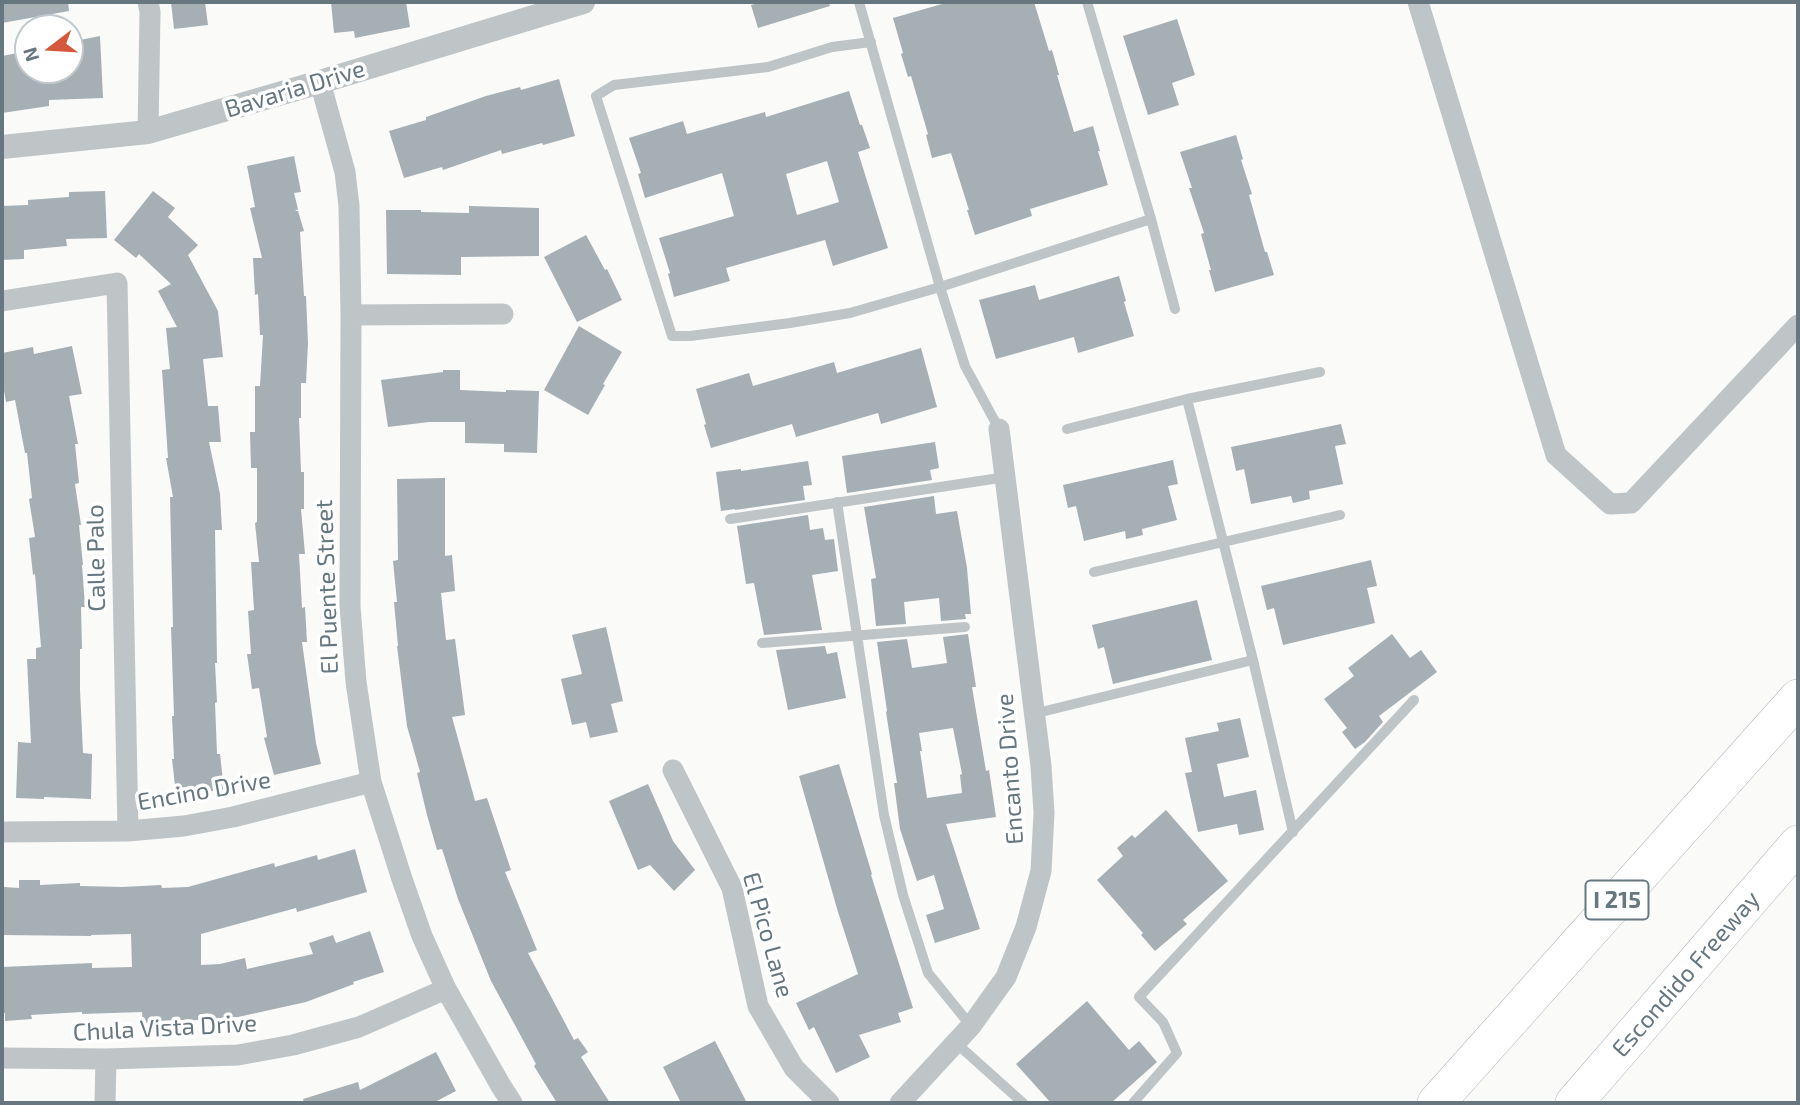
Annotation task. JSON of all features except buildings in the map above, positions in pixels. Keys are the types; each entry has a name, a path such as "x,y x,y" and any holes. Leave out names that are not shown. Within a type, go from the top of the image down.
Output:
{"highway":[{"name":"I 215","path":"1436,1103 1798,698"},
{"name":"Escondido Freeway","path":"1574,1103 1798,844"}],"street":[{"path":"148,2 148,132"},
{"name":"Bavaria Drive","path":"2,147 148,132 583,2"},
{"path":"1418,2 1556,455 1610,504 1631,503 1798,325"},
{"name":"El Puente Street","path":"320,82 345,172 349,206 350,606 356,682 371,782 422,936 446,989 512,1103"},
{"name":"Calle Palo","path":"2,301 117,283 128,831"},
{"path":"351,315 503,314"},
{"name":"Encanto Drive","path":"900,1103 971,1026 1006,977 1026,927 1041,871 1044,813 1041,766 999,429"},
{"name":"El Pico Lane","path":"674,769 732,888 758,1006 794,1068 829,1103"},
{"name":"Encino Drive","path":"2,832 128,831 184,826 233,817 371,782"},
{"name":"Chula Vista Drive","path":"2,1058 106,1059 238,1055 293,1045 359,1027 446,989"},
{"path":"105,1103 106,1059"}],"lane":[{"path":"859,2 965,366 999,429"},
{"path":"1087,2 1175,309"},
{"path":"871,41 832,47 768,67 614,85 596,96 672,336 740,330 850,313 1151,219"},
{"path":"1067,429 1187,399 1320,372"},
{"path":"1187,399 1293,832"},
{"path":"730,519 1006,477"},
{"path":"837,502 884,815 903,895 928,973 971,1026"},
{"path":"1094,572 1340,515"},
{"path":"762,643 965,627"},
{"path":"1033,714 1252,660"},
{"path":"1133,1103 1177,1053 1163,1022 1139,997 1414,700"},
{"path":"956,1043 1024,1103"}]}
